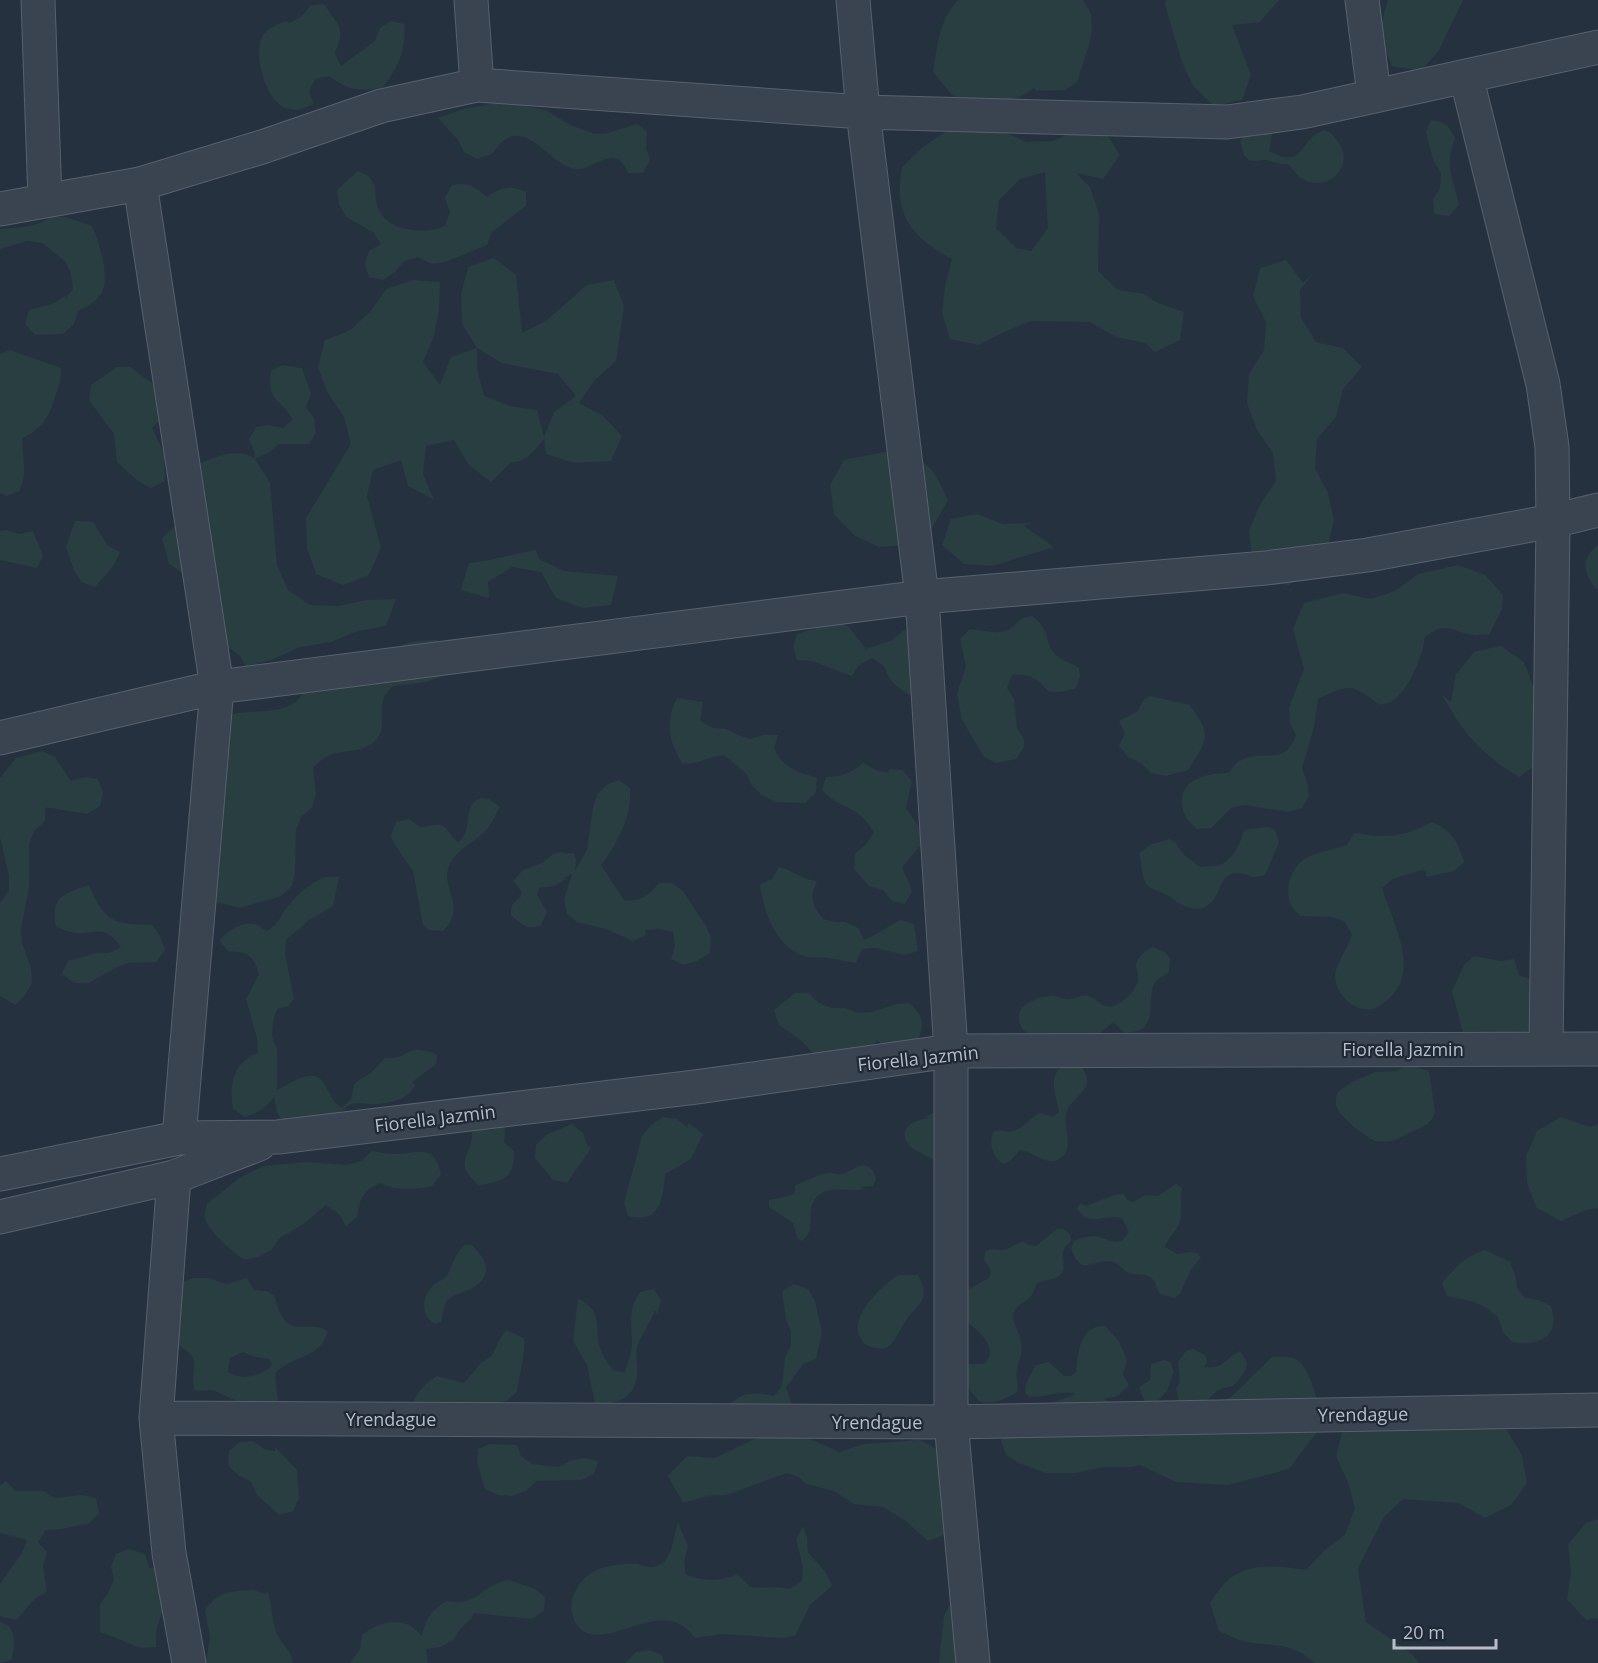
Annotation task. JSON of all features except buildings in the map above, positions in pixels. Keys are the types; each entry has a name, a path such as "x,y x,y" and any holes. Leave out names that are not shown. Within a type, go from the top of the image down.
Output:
{"street":[{"path":"38,0 45,201"},
{"path":"471,0 477,85"},
{"path":"853,0 863,112 922,597 951,1051 951,1422 973,1663"},
{"path":"1362,0 1374,95"},
{"path":"0,209 140,184 262,147 381,106 477,85 863,112 1227,122 1302,112 1598,47"},
{"path":"1466,76 1543,384 1552,447 1554,521 1546,1049"},
{"path":"140,184 217,687 179,1138"},
{"path":"0,738 217,687 922,597 1266,568 1368,555 1554,521 1598,510"},
{"name":"Fiorella Jazmin","path":"0,1174 179,1138 278,1137 696,1087 951,1051 1598,1049"},
{"name":"Fiorella Jazmin","path":"0,1217 174,1177 278,1137"},
{"path":"174,1177 156,1418 169,1553 189,1663"},
{"name":"Yrendague","path":"156,1418 951,1422 1598,1410"}],"green space":[{"path":"958,0 1083,0 1091,14 1092,28 1090,42 1077,82 1065,90 1036,91 1034,88 1008,101 965,101 952,95 933,72 943,25"},
{"path":"1166,0 1279,0 1260,22 1232,25 1251,75 1242,100 1214,106 1193,86 1182,62 1165,5"},
{"path":"1388,0 1463,0 1439,50 1421,71 1392,66 1382,34"},
{"path":"324,4 339,27 340,37 335,53 341,66 375,41 380,28 391,21 404,24 403,50 393,74 382,88 354,89 342,85 329,76 315,79 309,92 314,104 297,110 286,108 273,97 263,77 259,55 262,37 272,27 285,21 290,23 302,16 311,5"},
{"path":"504,102 546,110 570,125 595,134 608,133 637,124 647,132 646,147 650,160 643,173 628,173 623,164 611,158 577,169 566,166 525,137 515,136 504,141 492,154 477,159 464,152 458,140 438,118 464,109"},
{"path":"1431,120 1446,125 1455,138 1450,165 1459,205 1449,216 1434,214 1433,200 1440,188 1441,173 1433,160 1426,132"},
{"path":"1273,128 1269,151 1290,157 1296,156 1316,134 1324,130 1329,132 1342,148 1344,158 1342,167 1329,180 1320,183 1301,178 1288,164 1249,160 1244,155 1240,141 1244,136"},
{"path":"973,129 1001,130 1026,142 1053,141 1077,130 1105,131 1120,155 1103,179 1076,173 1090,187 1099,214 1098,271 1118,290 1144,294 1158,303 1184,312 1180,340 1155,352 1145,343 1116,337 1090,322 1031,321 979,345 950,339 942,313 945,286 952,259 933,248 910,226 902,207 900,192 902,167 923,147 945,132","holes":["1045,172 1048,228 1031,251 1016,248 996,228 999,200 1020,179"]},
{"path":"358,171 372,181 382,216 396,226 407,229 430,230 445,226 450,212 445,198 452,185 471,186 487,197 506,188 520,190 526,192 526,206 492,232 487,245 445,262 432,264 418,257 404,261 395,272 383,280 369,277 365,264 369,251 381,244 373,232 346,217 339,204 337,190"},
{"path":"52,217 66,217 92,226 103,260 104,287 96,299 78,311 74,324 63,334 35,335 25,324 29,310 55,303 66,295 66,298 73,289 71,274 65,261 42,243 27,241 0,249 0,229 27,226"},
{"path":"494,258 516,275 522,333 546,321 587,285 614,280 624,306 616,361 595,380 579,403 603,416 622,436 611,461 574,463 546,454 544,439 530,455 511,462 491,482 469,465 454,440 426,446 423,474 434,500 408,486 401,460 373,470 367,496 381,548 369,575 343,585 316,574 307,548 306,518 351,444 344,417 327,392 318,367 325,340 349,331 370,312 386,289 413,280 440,282 439,310 434,336 423,362 440,385 451,357 477,348 462,324 461,294 468,267","holes":["477,348 502,363 558,374 576,396 554,412 544,437 537,410 510,406 484,396 477,368"]},
{"path":"1286,260 1303,283 1313,273 1300,290 1301,318 1316,342 1343,348 1362,367 1343,389 1336,417 1317,439 1315,468 1328,493 1334,520 1328,546 1310,568 1288,586 1252,558 1249,530 1261,503 1276,481 1273,453 1257,430 1247,403 1249,374 1264,350 1266,322 1253,296 1260,268"},
{"path":"10,350 61,368 61,372 58,390 47,417 40,426 23,438 24,478 19,491 6,496 0,493 0,354"},
{"path":"283,365 302,368 311,394 306,407 314,418 316,432 309,444 279,444 268,453 255,459 270,483 277,565 288,590 310,605 339,606 366,600 396,599 386,626 358,631 331,642 300,647 274,659 246,667 240,656 217,639 193,580 169,564 162,538 182,519 195,465 232,453 255,458 249,439 256,427 269,425 283,428 293,420 273,395 271,389 271,371"},
{"path":"117,367 130,367 163,391 163,418 152,428 164,453 165,481 151,488 138,481 117,462 114,434 89,400 91,385"},
{"path":"894,450 923,462 934,473 948,500 931,530 907,545 879,547 854,535 834,514 830,485 844,460"},
{"path":"977,514 1003,524 1032,523 1024,526 1054,547 992,566 964,564 942,545 951,519"},
{"path":"75,521 93,522 108,546 120,552 114,565 95,587 81,582 66,547"},
{"path":"6,530 19,534 33,531 43,556 37,568 0,560 0,531"},
{"path":"1598,545 1598,589 1591,582 1586,571 1586,561 1588,555"},
{"path":"536,550 539,559 564,571 618,576 611,605 583,608 556,598 541,572 512,567 488,582 489,598 461,590 469,563"},
{"path":"1458,565 1485,575 1503,595 1502,609 1489,635 1467,634 1445,628 1425,637 1410,680 1399,695 1389,703 1380,705 1363,693 1350,688 1337,690 1318,699 1314,727 1302,768 1309,796 1302,808 1288,812 1245,805 1231,808 1211,828 1197,829 1190,823 1184,813 1182,801 1183,793 1191,782 1214,774 1229,773 1237,763 1247,758 1278,755 1291,745 1296,735 1290,723 1289,708 1304,669 1293,629 1304,603 1343,593 1371,599 1395,591 1418,574"},
{"path":"1032,616 1045,631 1054,653 1060,659 1079,668 1080,676 1076,688 1055,692 1048,691 1032,677 1012,675 1007,688 1014,699 1017,728 1024,739 1024,747 1016,759 996,763 984,757 962,720 957,693 966,667 960,639 970,629 994,632 1008,630 1020,620"},
{"path":"835,622 848,626 866,649 892,640 903,631 917,629 940,641 943,668 935,679 911,696 894,684 884,666 872,658 859,665 852,676 812,661 797,660 793,647 797,634"},
{"path":"437,640 446,649 446,664 440,677 427,682 393,686 382,702 381,729 377,739 363,748 330,755 313,767 316,794 312,808 301,817 296,830 295,872 292,886 281,896 240,908 212,901 185,869 185,854 230,715 281,709 296,702 305,691 404,644"},
{"path":"1501,646 1524,662 1533,686 1554,705 1544,760 1519,777 1494,760 1474,742 1442,695 1451,702 1456,674 1474,652"},
{"path":"1150,696 1190,705 1202,723 1205,737 1203,744 1188,770 1166,776 1151,773 1141,763 1128,757 1119,746 1125,733 1119,721 1138,711 1144,699"},
{"path":"677,698 703,702 700,721 713,728 726,729 750,739 763,735 778,735 774,748 782,761 791,768 817,778 816,792 805,803 775,802 752,786 746,773 724,755 694,763 682,763 670,731 671,715"},
{"path":"42,751 55,757 71,781 84,777 98,779 103,792 100,806 87,814 45,807 45,821 34,831 29,845 29,887 21,929 22,943 31,968 32,983 15,1005 0,996 0,903 9,890 9,876 0,837 0,778 16,758"},
{"path":"863,763 888,773 889,769 902,770 912,781 906,808 921,830 921,845 902,867 912,891 905,904 892,901 883,890 869,886 854,869 855,854 874,833 868,823 856,812 836,802 822,790 826,777 846,774"},
{"path":"619,780 630,788 629,809 623,829 601,865 624,900 644,897 659,883 672,883 683,891 706,926 711,938 710,953 697,961 684,965 671,959 675,946 673,932 659,929 645,930 646,935 633,941 606,929 577,922 567,914 564,900 572,874 554,886 539,888 537,894 547,912 541,925 525,926 511,915 512,905 520,898 522,892 513,881 523,870 542,863 553,854 560,852 574,854 575,871 587,850 597,795 606,785"},
{"path":"482,798 489,799 500,807 488,828 460,851 451,862 447,876 454,907 453,914 450,923 443,931 429,930 423,925 413,871 393,842 391,835 396,822 409,819 420,827 440,825 458,842 466,831 471,805"},
{"path":"1432,822 1453,837 1464,862 1454,871 1426,877 1426,872 1422,870 1393,879 1382,888 1401,946 1403,970 1401,981 1393,994 1376,1008 1358,1008 1342,995 1335,976 1352,934 1344,921 1330,917 1300,916 1289,899 1291,877 1304,859 1347,845 1354,833 1376,836 1403,834"},
{"path":"1269,827 1275,830 1279,843 1265,875 1251,878 1253,877 1232,874 1226,877 1216,896 1205,907 1197,909 1184,906 1150,888 1145,882 1139,853 1150,845 1169,839 1200,867 1216,866 1232,856 1243,832 1249,829"},
{"path":"779,867 806,879 817,881 812,895 815,908 823,919 845,922 858,928 864,940 900,920 914,924 918,951 904,955 875,948 862,949 856,963 805,956 792,950 777,935 767,915 760,884 772,879"},
{"path":"325,877 339,877 333,906 308,921 286,940 285,954 294,999 288,1006 277,1009 273,1022 272,1037 277,1049 277,1090 300,1078 313,1076 323,1082 333,1099 342,1108 351,1099 354,1085 371,1073 385,1058 394,1058 419,1050 437,1055 436,1064 412,1082 415,1085 407,1095 395,1101 382,1104 355,1104 328,1117 284,1124 277,1112 274,1097 261,1110 245,1117 233,1109 232,1091 238,1069 243,1062 258,1053 257,1038 246,999 259,974 249,956 240,952 228,951 219,940 231,930 249,923 267,931 276,924 298,895"},
{"path":"89,885 98,903 111,918 126,924 152,925 160,936 165,950 156,962 128,963 89,983 74,983 62,974 68,961 96,953 109,953 121,947 103,932 70,932 56,926 55,908 61,897"},
{"path":"1153,947 1165,952 1170,958 1169,972 1158,979 1154,985 1149,1020 1140,1030 1125,1033 1113,1022 1097,1036 1029,1036 1021,1027 1020,1011 1031,1001 1042,997 1072,999 1086,996 1109,1007 1121,1002 1137,984 1138,960"},
{"path":"1474,956 1501,961 1514,959 1519,975 1532,980 1538,1019 1518,1042 1474,1041 1463,1033 1452,991 1464,965"},
{"path":"795,993 809,993 819,1003 831,1008 845,1008 858,1013 910,1003 918,1012 921,1020 918,1040 890,1047 877,1041 859,1052 820,1062 802,1041 779,1025 774,1010"},
{"path":"1415,1062 1419,1068 1429,1071 1435,1112 1428,1124 1395,1140 1374,1141 1355,1128 1340,1113 1336,1106 1338,1092 1350,1083 1375,1072 1396,1071"},
{"path":"1062,1066 1082,1068 1087,1081 1083,1091 1067,1111 1068,1143 1064,1154 1059,1159 1050,1161 1020,1150 1010,1161 1003,1164 992,1150 993,1132 1013,1131 1040,1113 1053,1117 1059,1112 1054,1082 1057,1071"},
{"path":"939,1110 938,1163 911,1147 905,1138 905,1132 911,1124 929,1118 926,1116"},
{"path":"509,1116 504,1142 514,1151 512,1167 506,1177 479,1185 470,1177 465,1164 472,1128"},
{"path":"663,1117 677,1119 687,1127 689,1123 703,1134 691,1159 665,1174 663,1193 658,1208 647,1216 639,1218 628,1216 624,1203 642,1136 651,1125"},
{"path":"1561,1117 1590,1127 1598,1124 1598,1208 1586,1210 1561,1221 1537,1208 1527,1183 1526,1156 1537,1131"},
{"path":"572,1124 583,1133 587,1145 591,1148 567,1183 553,1180 535,1158 536,1144 548,1134"},
{"path":"372,1151 396,1154 425,1152 434,1158 441,1174 432,1186 399,1189 380,1183 374,1186 363,1196 357,1217 346,1226 339,1214 326,1205 305,1223 280,1238 271,1250 258,1257 245,1260 222,1242 207,1223 205,1211 207,1204 239,1178 264,1166 306,1162 347,1165 361,1161"},
{"path":"864,1165 874,1174 876,1179 873,1186 860,1187 864,1189 858,1190 825,1191 820,1194 812,1204 809,1232 801,1241 797,1237 793,1223 769,1207 769,1200 795,1193 795,1186 800,1183 825,1173 841,1174"},
{"path":"1176,1184 1182,1188 1180,1222 1165,1247 1177,1254 1197,1253 1201,1258 1191,1269 1180,1294 1174,1298 1160,1294 1151,1278 1129,1273 1113,1262 1084,1265 1075,1258 1071,1248 1074,1241 1094,1236 1117,1242 1129,1232 1122,1218 1087,1218 1077,1209 1080,1203 1086,1206 1117,1194 1124,1194 1127,1200 1133,1202 1145,1195 1158,1196"},
{"path":"1057,1229 1064,1229 1070,1234 1071,1241 1064,1250 1063,1271 1055,1278 1037,1283 1031,1296 1017,1307 1013,1316 1022,1347 1017,1369 1017,1391 995,1402 979,1401 965,1385 964,1364 984,1364 990,1352 986,1340 965,1321 965,1291 989,1278 991,1271 984,1259 985,1252 991,1249 1005,1250 1023,1241 1036,1246"},
{"path":"465,1245 472,1245 484,1261 486,1272 484,1278 472,1288 446,1301 441,1322 434,1324 425,1311 426,1295 433,1286 445,1278 457,1254"},
{"path":"1485,1250 1510,1262 1517,1288 1525,1298 1539,1300 1551,1306 1553,1325 1546,1337 1531,1343 1512,1342 1503,1332 1498,1317 1487,1308 1474,1302 1447,1296 1442,1283 1466,1259"},
{"path":"898,1275 918,1275 924,1290 922,1300 891,1344 881,1349 864,1344 858,1331 861,1315 871,1299"},
{"path":"193,1278 208,1278 227,1284 247,1278 254,1290 267,1291 273,1295 280,1313 290,1325 315,1327 327,1331 319,1347 281,1368 275,1374 278,1402 276,1409 245,1405 213,1390 195,1391 194,1360 191,1355 175,1344 174,1321 180,1317 180,1283","holes":["243,1352 269,1359 272,1365 263,1372 245,1377 228,1372 230,1358"]},
{"path":"794,1284 808,1289 815,1301 822,1333 816,1359 803,1364 786,1388 791,1402 790,1416 725,1410 741,1396 753,1393 774,1396 782,1386 785,1358 791,1345 791,1332 786,1319 782,1291"},
{"path":"654,1289 661,1300 657,1314 655,1310 638,1343 637,1376 632,1390 623,1399 610,1403 595,1403 587,1365 573,1341 578,1298 594,1312 599,1344 606,1361 613,1370 625,1373 632,1347 633,1305 640,1292"},
{"path":"1099,1326 1105,1326 1119,1341 1127,1361 1123,1374 1129,1386 1117,1396 1104,1399 1145,1437 1158,1434 1232,1396 1272,1357 1294,1358 1304,1367 1314,1391 1323,1424 1289,1469 1228,1485 1176,1482 1140,1465 1103,1467 1075,1473 1046,1473 1019,1463 1006,1455 1001,1441 1005,1427 1027,1412 1076,1394 1067,1392 1029,1396 1025,1391 1027,1382 1036,1365 1049,1362 1064,1376 1071,1376 1076,1372 1083,1338"},
{"path":"506,1330 524,1338 517,1392 506,1401 411,1416 415,1398 426,1384 437,1376 464,1383 481,1363 492,1356"},
{"path":"1193,1349 1205,1355 1207,1361 1204,1367 1216,1367 1240,1351 1247,1362 1246,1369 1238,1381 1232,1386 1218,1390 1202,1405 1179,1403 1176,1388 1180,1383 1178,1362 1186,1351"},
{"path":"1164,1360 1170,1362 1174,1371 1167,1391 1155,1404 1145,1403 1139,1387 1150,1380 1151,1364"},
{"path":"1480,1419 1507,1430 1522,1455 1527,1483 1511,1505 1485,1518 1458,1503 1403,1499 1384,1517 1358,1568 1366,1622 1412,1654 1419,1663 1315,1663 1290,1648 1246,1642 1219,1631 1210,1603 1222,1586 1232,1577 1252,1568 1262,1567 1306,1570 1325,1550 1345,1535 1355,1508 1348,1482 1336,1457 1343,1429"},
{"path":"790,1434 815,1441 839,1452 864,1444 920,1440 944,1453 955,1531 928,1541 907,1522 883,1507 854,1504 834,1491 806,1484 799,1477 787,1473 726,1495 712,1495 683,1503 668,1476 687,1456 715,1458 763,1435"},
{"path":"253,1441 264,1449 275,1451 275,1447 297,1470 299,1498 293,1511 279,1515 257,1495 251,1482 238,1475 228,1465 229,1451 240,1442"},
{"path":"490,1444 517,1445 521,1456 532,1464 559,1467 571,1460 585,1458 598,1461 594,1474 581,1480 537,1481 526,1491 512,1496 498,1495 485,1489 477,1462 478,1449"},
{"path":"6,1481 15,1491 43,1491 55,1498 82,1495 96,1498 99,1513 88,1524 46,1530 38,1542 47,1552 43,1566 47,1592 33,1601 16,1620 0,1616 0,1584 22,1553 27,1540 0,1533 0,1486"},
{"path":"1598,1519 1598,1618 1586,1620 1567,1599 1571,1571 1568,1544 1586,1523"},
{"path":"678,1522 688,1547 684,1562 686,1575 711,1580 736,1575 750,1587 790,1589 802,1581 803,1567 796,1539 803,1526 808,1552 826,1573 832,1586 810,1605 795,1636 781,1638 722,1634 695,1638 681,1625 665,1621 648,1622 599,1635 586,1632 575,1622 571,1603 577,1588 587,1576 617,1565 638,1564 654,1567 664,1563 671,1550"},
{"path":"129,1549 145,1554 149,1568 163,1567 172,1577 156,1632 156,1647 141,1648 100,1632 100,1604 114,1580 111,1567 116,1554"},
{"path":"509,1580 535,1589 545,1597 544,1611 532,1619 474,1613 453,1640 440,1647 426,1649 428,1663 350,1663 360,1649 362,1635 373,1628 385,1623 405,1623 422,1636 430,1616 441,1604 447,1601 466,1601 491,1586"},
{"path":"253,1590 266,1594 267,1591 277,1634 291,1655 293,1663 206,1663 210,1638 205,1610 215,1599 226,1593"},
{"path":"963,1600 977,1600 988,1609 985,1612 986,1639 983,1663 939,1663 944,1616 950,1604"},
{"path":"0,1622 10,1628 14,1638 14,1649 11,1660 0,1663"},
{"path":"649,1650 662,1655 664,1663 625,1663 636,1652"}]}
